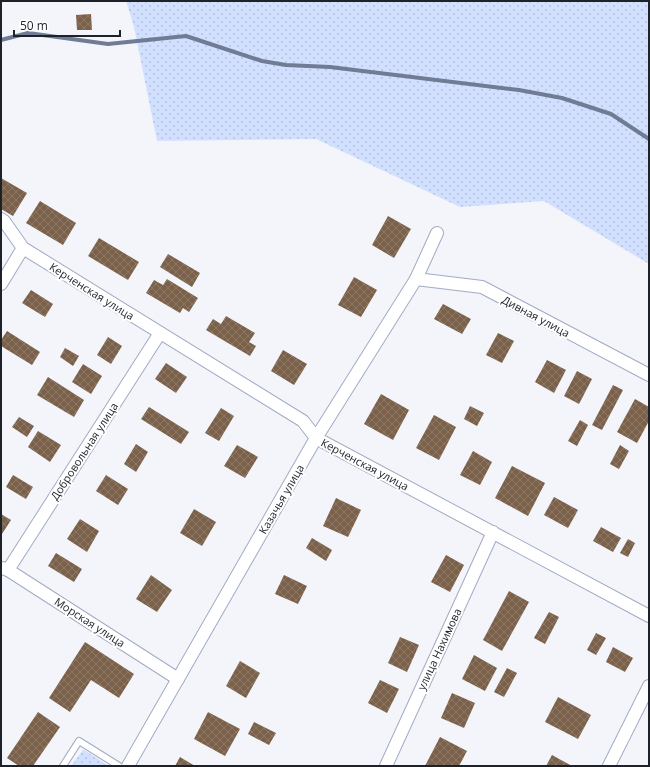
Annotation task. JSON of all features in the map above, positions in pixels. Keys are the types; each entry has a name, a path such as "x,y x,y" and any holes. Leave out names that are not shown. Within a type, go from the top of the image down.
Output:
{"street":[{"name":"Керченская улица","path":"1,219 23,248 303,421 316,438 649,616"},
{"name":"Казачья улица","path":"128,766 316,438 416,279 437,233"},
{"path":"1,284 23,248"},
{"name":"Дивная улица","path":"416,279 482,287 649,375"},
{"name":"Добровольная улица","path":"5,569 160,333"},
{"name":"улица Нахимова","path":"386,766 493,532"},
{"name":"Морская улица","path":"5,569 178,679"},
{"path":"609,766 649,686"}],"lane":[{"path":"63,766 79,741 119,766"}],"shaded area":[{"path":"126,1 649,1 649,264 544,201 460,207 316,139 157,141 134,27"},
{"path":"84,750 109,766 71,766"}],"building":[{"path":"91,14 92,30 77,30 76,15"},
{"path":"1,178 27,193 13,216 1,209"},
{"path":"40,201 76,223 63,245 26,223"},
{"path":"388,216 411,229 394,258 372,245"},
{"path":"99,238 139,262 128,280 88,256"},
{"path":"168,254 200,273 192,287 160,267"},
{"path":"354,277 377,290 361,317 338,305"},
{"path":"167,279 198,298 189,312 183,308 180,313 146,293 154,280 163,285"},
{"path":"31,290 53,304 45,317 22,303"},
{"path":"443,304 471,319 462,334 434,319"},
{"path":"226,316 255,333 249,342 256,346 250,356 206,330 213,319 221,324"},
{"path":"7,331 40,352 32,365 1,346 1,340"},
{"path":"498,333 514,341 502,363 486,355"},
{"path":"108,337 122,346 111,364 97,355"},
{"path":"65,348 79,356 73,366 60,357"},
{"path":"283,350 307,364 294,385 271,371"},
{"path":"547,360 566,370 554,393 535,382"},
{"path":"166,363 187,377 176,393 155,379"},
{"path":"83,364 102,376 91,394 72,382"},
{"path":"577,371 592,379 579,404 564,396"},
{"path":"48,377 84,400 74,417 37,395"},
{"path":"613,385 623,390 602,430 592,425"},
{"path":"381,394 409,410 393,440 364,424"},
{"path":"635,399 649,407 649,421 637,443 617,432"},
{"path":"470,406 484,413 477,426 464,419"},
{"path":"149,407 189,432 181,444 141,419"},
{"path":"221,408 234,416 219,441 205,433"},
{"path":"434,415 456,427 439,460 416,448"},
{"path":"19,417 34,426 27,437 12,427"},
{"path":"580,420 588,425 577,446 568,441"},
{"path":"38,431 61,445 50,462 28,447"},
{"path":"136,444 148,452 136,472 124,464"},
{"path":"237,445 258,457 245,478 224,466"},
{"path":"620,445 629,451 619,469 610,464"},
{"path":"473,451 492,462 480,485 460,475"},
{"path":"512,466 545,483 528,516 495,498"},
{"path":"13,475 33,487 26,499 6,487"},
{"path":"106,475 128,489 118,505 96,491"},
{"path":"554,497 578,510 568,528 544,515"},
{"path":"336,498 361,510 348,537 323,526"},
{"path":"194,509 216,522 202,546 180,533"},
{"path":"1,514 11,520 2,534 1,533"},
{"path":"80,519 99,531 87,552 67,539"},
{"path":"601,527 621,538 613,552 593,541"},
{"path":"312,538 332,550 326,561 306,548"},
{"path":"628,539 635,543 628,557 620,553"},
{"path":"56,553 82,569 74,582 48,566"},
{"path":"446,555 464,565 450,592 431,582"},
{"path":"151,575 172,590 157,612 136,599"},
{"path":"284,575 307,586 298,604 275,594"},
{"path":"509,591 529,602 502,651 483,640"},
{"path":"549,612 559,617 545,644 534,638"},
{"path":"596,633 606,638 596,655 587,650"},
{"path":"400,637 419,645 407,672 388,663"},
{"path":"85,642 134,674 119,698 91,680 70,712 49,698"},
{"path":"613,647 633,658 625,672 606,662"},
{"path":"474,655 497,668 485,691 462,679"},
{"path":"240,661 260,673 246,698 226,686"},
{"path":"507,668 517,673 504,697 494,692"},
{"path":"380,680 399,689 387,713 368,703"},
{"path":"452,693 475,703 464,728 441,718"},
{"path":"558,697 591,715 578,739 545,722"},
{"path":"38,712 60,727 33,766 19,766 7,758"},
{"path":"208,712 240,729 225,756 194,739"},
{"path":"254,722 276,733 269,745 248,734"},
{"path":"440,737 467,751 459,766 425,766"},
{"path":"552,755 572,766 546,766"},
{"path":"180,757 195,766 175,766"}],"waterway":[{"path":"1,40 28,33 108,44 186,36 262,61 286,65 330,67 519,90 562,98 611,114 649,139"}]}
